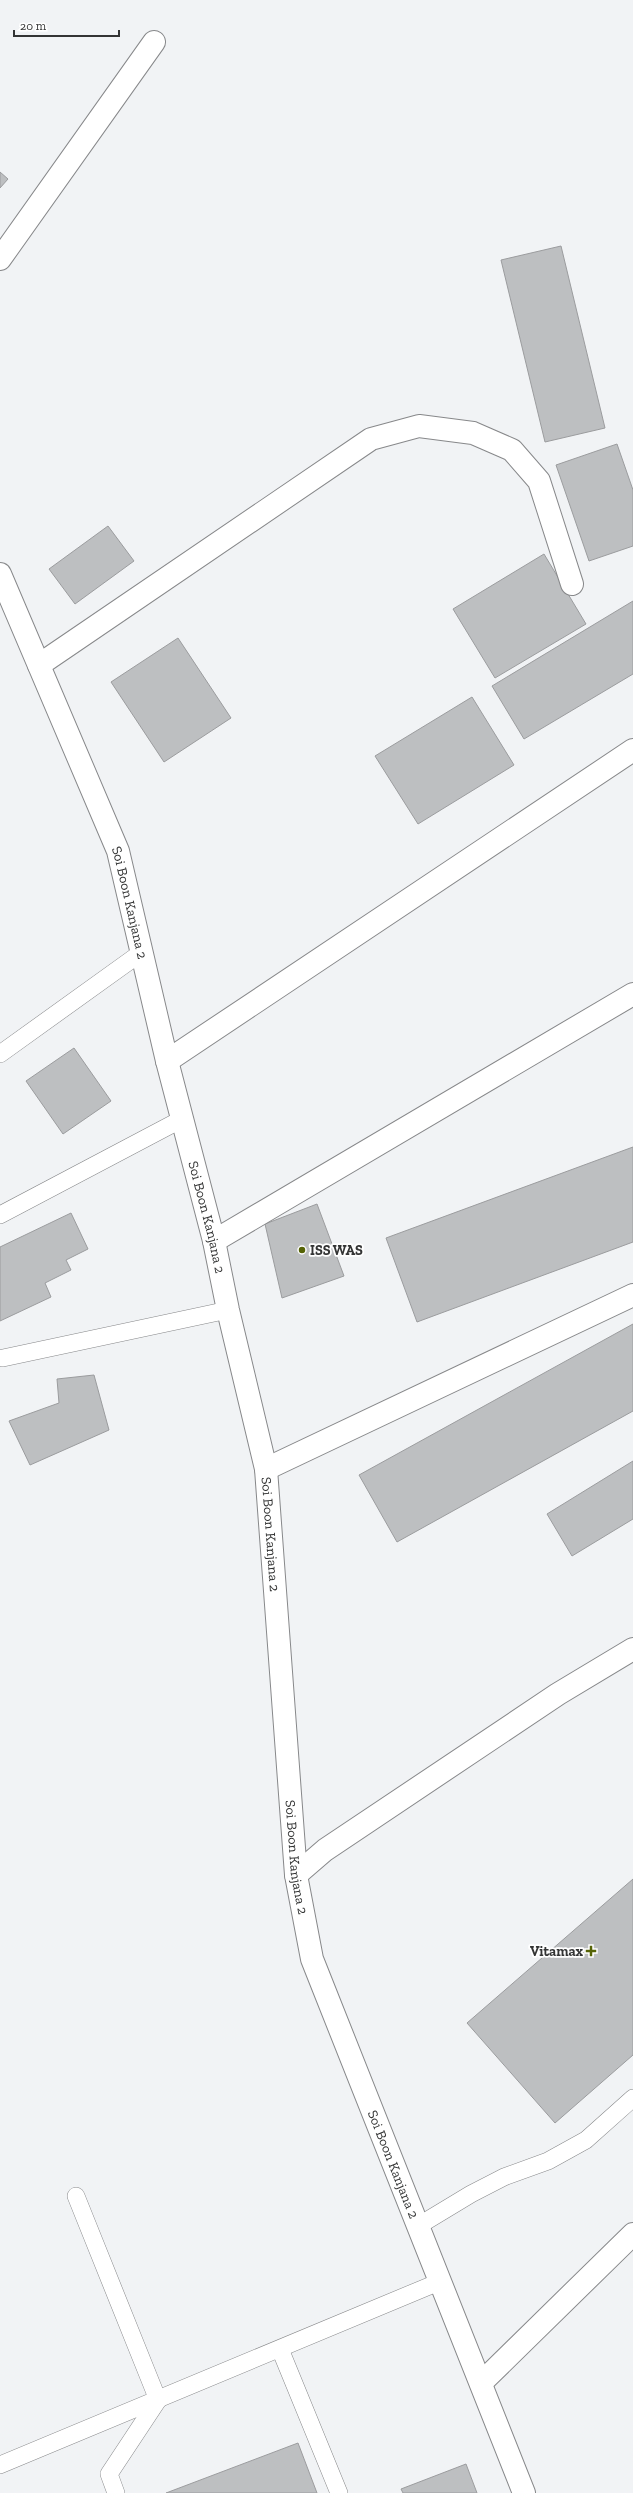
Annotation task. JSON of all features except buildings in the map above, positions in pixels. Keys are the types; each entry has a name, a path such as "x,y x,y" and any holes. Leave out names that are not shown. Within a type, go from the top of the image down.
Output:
{"street":[{"path":"0,259 154,42"},
{"path":"39,665 371,440 420,426 473,433 512,450 539,481 572,584"},
{"name":"Soi Boon Kanjana 2","path":"0,574 118,851 167,1061 214,1241 228,1310 266,1469 296,1875 312,1959 524,2493"},
{"path":"167,1061 633,750"},
{"path":"214,1241 633,994"},
{"path":"266,1469 633,1295"},
{"path":"296,1875 325,1850 539,1707 633,1649"},
{"path":"481,2383 633,2234"}],"lane":[{"path":"0,1054 142,952"},
{"path":"0,1215 182,1119"},
{"path":"3,1358 228,1310"},
{"path":"418,2226 471,2194 504,2177 548,2161 586,2140 633,2098"},
{"path":"76,2196 158,2400"},
{"path":"0,2465 439,2282"},
{"path":"280,2349 339,2493"},
{"path":"116,2493 109,2474 158,2400"}],"place":[{"name":"ISS WAS","path":"302,1250"},
{"name":"Vitamax","path":"591,1951"}]}
